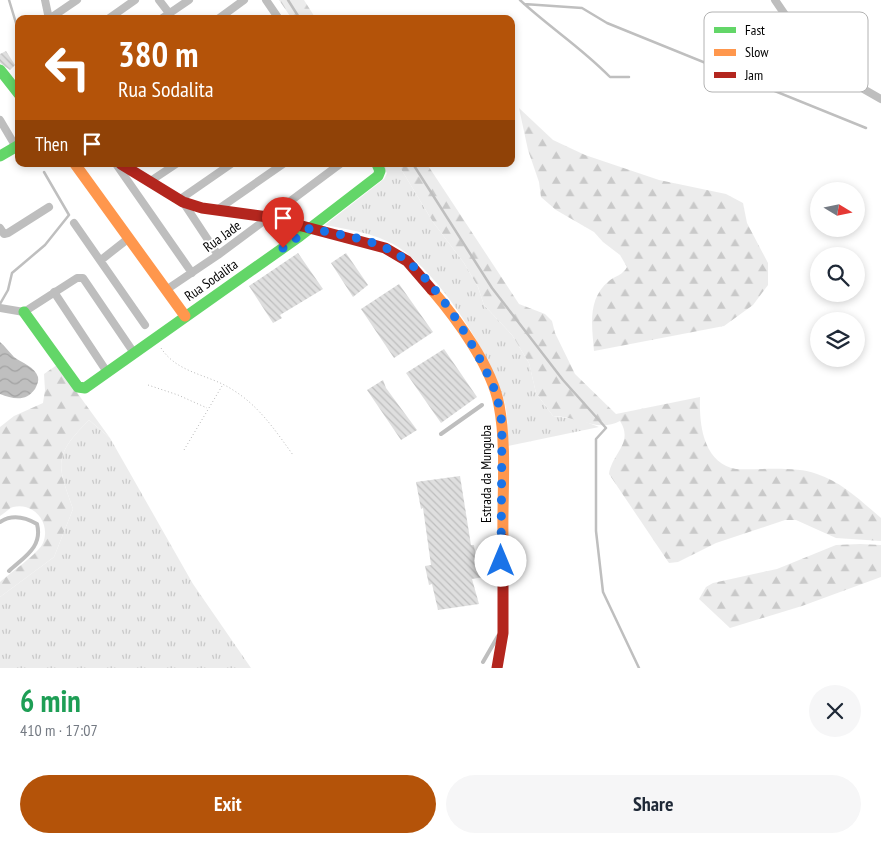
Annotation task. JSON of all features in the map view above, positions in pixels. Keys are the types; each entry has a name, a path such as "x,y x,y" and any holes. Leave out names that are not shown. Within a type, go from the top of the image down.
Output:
{"main road":[{"path":"0,70 15,89"},
{"path":"0,156 15,147"},
{"path":"77,167 185,316"},
{"name":"Estrada da Munguba","path":"126,167 181,201 217,210 268,217 372,243 385,248 407,261 459,325 494,387 502,424 503,627 496,668"},
{"name":"Rua Sodalita","path":"24,312 78,387 85,388 310,228 378,176 380,171 378,167"}],"street":[{"path":"45,0 48,15"},
{"path":"53,15 68,2 78,0"},
{"path":"114,15 135,0"},
{"path":"159,0 169,13"},
{"path":"166,15 189,0"},
{"path":"223,15 244,0"},
{"path":"266,0 274,15"},
{"path":"775,0 783,12"},
{"path":"868,92 881,99"},
{"path":"0,120 15,143"},
{"path":"118,167 192,273"},
{"path":"149,182 172,167"},
{"path":"218,255 181,201 227,167"},
{"path":"217,210 280,167"},
{"name":"Rua Jade","path":"166,290 218,255 336,167"},
{"path":"0,228 4,234 8,233 49,207"},
{"path":"74,223 145,325"},
{"path":"101,260 129,238"},
{"path":"0,308 24,312 77,278 84,278 134,353"},
{"path":"54,292 107,372"}],"lane":[{"path":"441,434 482,405"},
{"path":"0,522 10,516 22,518 37,524 39,532 37,546 9,571"},
{"path":"483,662 503,627"}],"path":[{"path":"155,339 168,359 194,374 232,389 263,414 293,455"},
{"path":"184,450 222,385"},
{"path":"148,386 208,408"}],"green space":[{"path":"279,0 304,0 313,15 289,15"},
{"path":"519,108 553,140 585,155 659,180 726,194 743,203 747,223 768,263 768,285 753,305 724,326 594,351 592,313 597,296 609,281 621,274 627,267 620,255 603,242 594,232 556,210 541,197 539,182 528,150"},
{"path":"384,167 400,167 433,222 464,263 478,287 484,305 512,335 529,363 536,393 553,416 581,420 599,427 508,446 506,411 497,381 476,339 448,297 417,262 393,244 364,233 325,225 384,179 387,173"},
{"path":"400,167 429,167 519,304 545,314 552,321 555,333 575,374 616,414 700,397 702,430 705,441 716,459 736,469 799,470 817,474 835,482 881,518 881,541 836,538 796,520 785,520 716,543 678,562 669,563 609,474 625,436 620,421 612,424 595,425 570,418 553,416 536,393 529,363 512,335 484,305 478,287 464,263 433,222"},
{"path":"57,365 110,438 89,420 69,443 61,461 64,481 73,509 54,557 0,597 0,582 36,552 43,543 45,529 39,516 28,508 21,506 13,507 0,516 0,427 14,416 43,403 45,390 44,374"},
{"path":"89,420 110,438 193,584 251,668 0,668 0,597 54,557 73,509 64,481 61,461 69,443"},
{"path":"836,545 881,545 881,577 802,606 730,628 699,599 706,587 713,583 777,569"}],"water":[{"path":"0,342 14,357 31,368 36,374 38,378 37,384 28,396 14,398 0,394"}],"building":[{"path":"6,51 15,65 10,70 0,63 0,54"},
{"path":"298,253 323,289 280,315 282,318 273,323 249,286"},
{"path":"346,253 368,285 353,297 331,263"},
{"path":"399,284 433,332 394,358 361,309"},
{"path":"444,349 477,397 441,423 406,373"},
{"path":"383,380 386,388 417,430 401,440 367,390"},
{"path":"460,476 471,545 474,545 476,559 484,557 489,576 472,579 479,604 438,610 432,584 429,585 425,566 431,565 423,508 421,509 416,482"}],"waterway":[{"path":"9,0 15,20"},
{"path":"288,0 297,15"},
{"path":"520,0 610,77 629,77"},
{"path":"524,4 582,8 607,23 704,62"},
{"path":"777,92 866,128"},
{"path":"415,167 492,288 563,380 606,428 596,439 596,531 603,592 639,668"},
{"path":"0,304 8,290 12,273 45,245 69,215 44,172"}],"traffic: fast":[{"path":"0,70 15,89"},
{"path":"0,156 15,147"},
{"path":"24,312 78,387 85,388 300,236 378,176 380,171 378,167"}],"traffic: slow":[{"path":"77,167 185,316"},
{"path":"432,290 472,344 495,390 503,438 503,539"}],"traffic: jam":[{"path":"126,167 183,202 202,208 268,217 385,248 407,261 432,290"},
{"path":"497,668 503,633 503,539"}],"route":[{"path":"283,248 310,228 372,243 397,254 407,261 422,276 446,306 476,351 494,387 499,404 502,424 501,561"}]}
